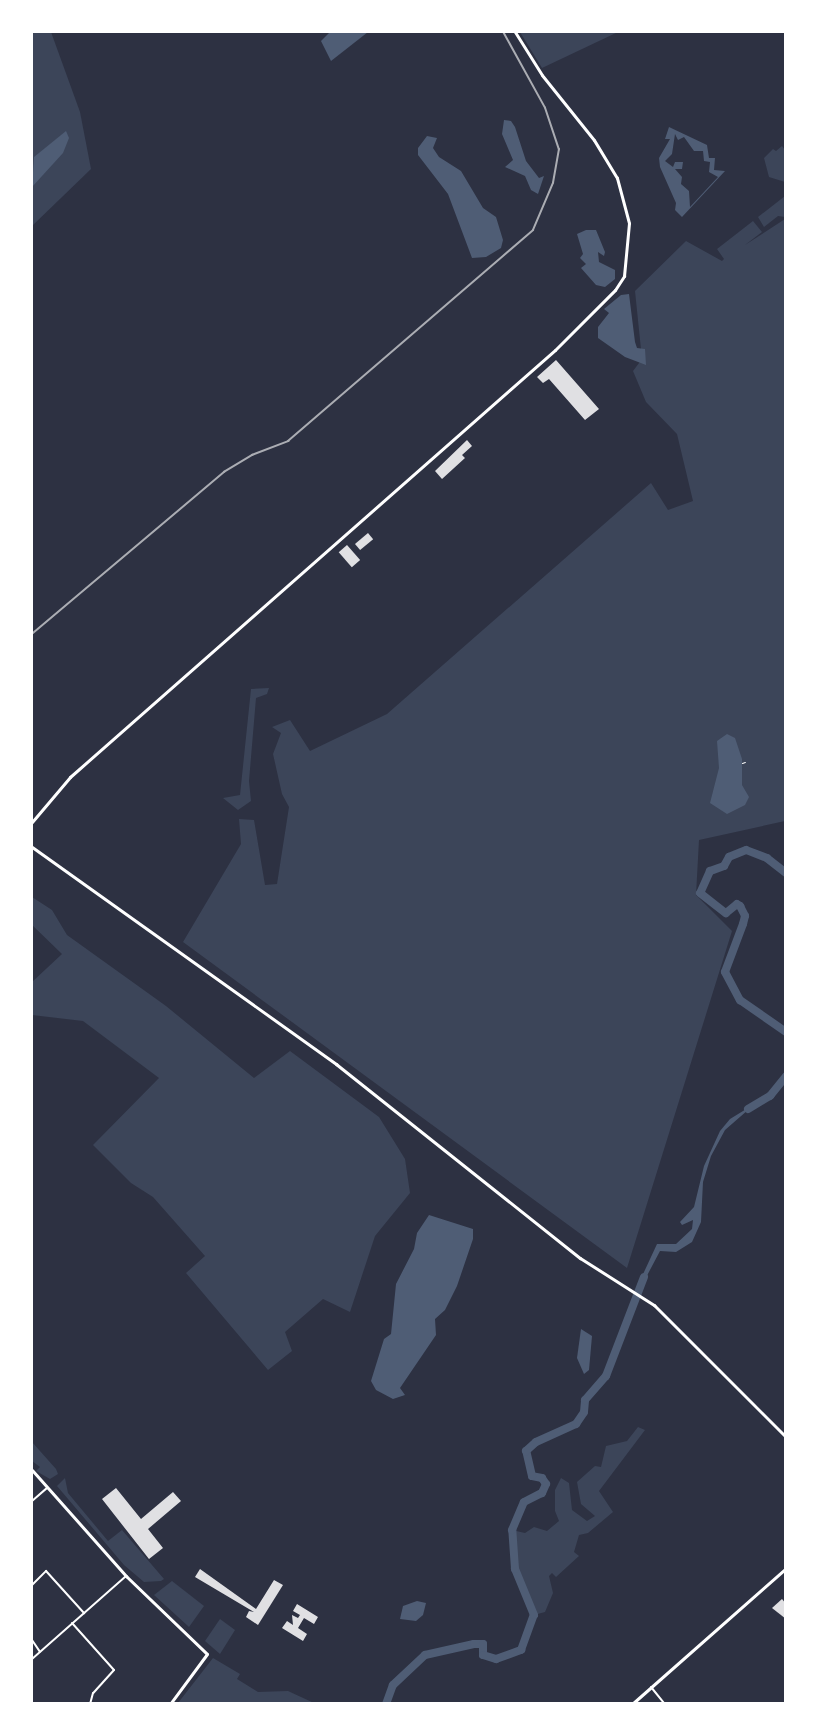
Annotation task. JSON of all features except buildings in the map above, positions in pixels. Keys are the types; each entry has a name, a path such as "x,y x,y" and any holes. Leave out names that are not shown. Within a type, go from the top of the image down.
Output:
{"street":[{"path":"32,822 70,777 576,330 624,276 629,246 624,199 608,160 542,75 515,32"},
{"path":"32,847 336,1065 580,1258 642,1296 698,1345 786,1437"},
{"path":"32,1470 126,1576 207,1654 170,1704"},
{"path":"32,1501 47,1488"},
{"path":"632,1704 786,1569"},
{"path":"32,1586 46,1571 84,1613"},
{"path":"32,1659 126,1576"},
{"path":"72,1623 114,1670 93,1693 90,1704"},
{"path":"32,1640 40,1652"},
{"path":"651,1687 665,1704"}],"shaded area":[{"path":"32,32 51,32 80,112 91,169 32,226"},
{"path":"330,32 368,32 331,61 321,41"},
{"path":"520,32 618,32 542,68"},
{"path":"504,120 511,121 515,127 526,161 539,178 544,176 538,194 531,190 525,176 505,167 513,160 502,134"},
{"path":"669,127 707,145 709,158 715,158 714,170 725,171 682,217 675,210 676,203 660,167 659,158 670,139 665,139","holes":["675,134 678,140 684,137 694,151 703,151 704,161 710,162 709,172 718,177 690,207 689,191 681,184 682,177 675,169 682,169 683,162 675,162 673,167 665,161 672,154"]},
{"path":"66,131 69,138 63,153 32,187 34,157"},
{"path":"427,136 437,138 433,148 439,157 461,171 483,208 496,217 503,240 501,248 486,257 472,258 448,194 418,155 418,148"},
{"path":"782,146 785,150 785,182 769,177 764,158 773,149 776,151"},
{"path":"785,196 785,217 778,216 764,227 758,217"},
{"path":"785,219 785,821 699,840 696,895 732,931 627,1268 183,942 241,844 239,819 254,820 265,885 277,884 289,807 282,794 273,754 281,733 272,727 290,720 310,751 387,714 651,483 668,510 693,501 677,434 646,402 633,371 642,359 635,291 686,241 722,261 724,259 717,249 753,221 762,232 745,245"},
{"path":"586,230 596,230 605,252 604,256 598,252 599,262 615,270 615,279 605,287 596,285 581,268 586,264 580,258 583,254 577,234"},
{"path":"629,294 635,342 637,348 645,349 646,365 625,357 598,338 598,327 609,313 604,309 621,295"},
{"path":"269,688 267,694 256,698 249,781 251,801 238,810 223,798 240,795 251,689"},
{"path":"727,734 735,738 742,759 742,785 749,797 745,805 727,814 710,803 719,768 717,741"},
{"path":"32,897 52,910 67,935 166,1006 254,1078 290,1051 379,1117 405,1159 410,1193 375,1236 350,1312 323,1299 285,1332 292,1351 268,1370 186,1273 205,1256 153,1197 131,1183 93,1145 159,1078 83,1021 32,1015 32,982 62,954 32,925"},
{"path":"756,1103 725,1130 711,1156 703,1182 701,1222 692,1242 676,1252 660,1251 641,1287 638,1285 657,1244 676,1244 692,1229 693,1220 682,1225 680,1222 694,1207 704,1166 720,1131 730,1119"},
{"path":"429,1215 473,1229 473,1239 457,1286 445,1310 435,1319 436,1335 400,1388 405,1395 393,1399 376,1390 371,1381 384,1339 391,1334 396,1284 414,1249 417,1233"},
{"path":"581,1329 592,1336 589,1370 584,1374 577,1358"},
{"path":"638,1427 645,1430 599,1491 613,1512 588,1533 579,1535 574,1552 579,1556 556,1577 552,1573 549,1576 553,1593 545,1612 534,1615 515,1569 512,1530 525,1533 534,1527 547,1531 559,1521 555,1511 555,1490 561,1478 569,1483 572,1510 587,1521 595,1516 581,1504 577,1482 595,1466 601,1467 606,1446 627,1441"},
{"path":"32,1442 58,1474 50,1479 36,1471 40,1467 32,1461"},
{"path":"65,1478 68,1493 108,1541 122,1530 164,1579 144,1582 124,1565 57,1486"},
{"path":"172,1581 204,1606 189,1627 154,1595"},
{"path":"417,1601 426,1603 423,1615 416,1621 400,1619 403,1606"},
{"path":"220,1619 235,1630 220,1654 205,1641"},
{"path":"213,1658 240,1674 237,1679 258,1692 288,1691 314,1703 178,1703"}],"waterway":[{"path":"786,873 767,858 746,850 729,857 724,866 710,871 700,893 726,913 737,904 740,906 745,916 725,972 740,1000 786,1032"},
{"path":"748,1109 770,1096 786,1076"},
{"path":"386,1704 393,1685 425,1655 474,1644 483,1644 483,1655 496,1659 521,1650 534,1615 515,1569 512,1530 524,1502 542,1493 546,1484 542,1478 532,1476 526,1451 536,1442 576,1424 584,1412 585,1400 606,1376 644,1277"}],"railway":[{"path":"33,633 224,472 252,455 288,441 533,230 553,183 559,150 545,108 503,32"}]}
